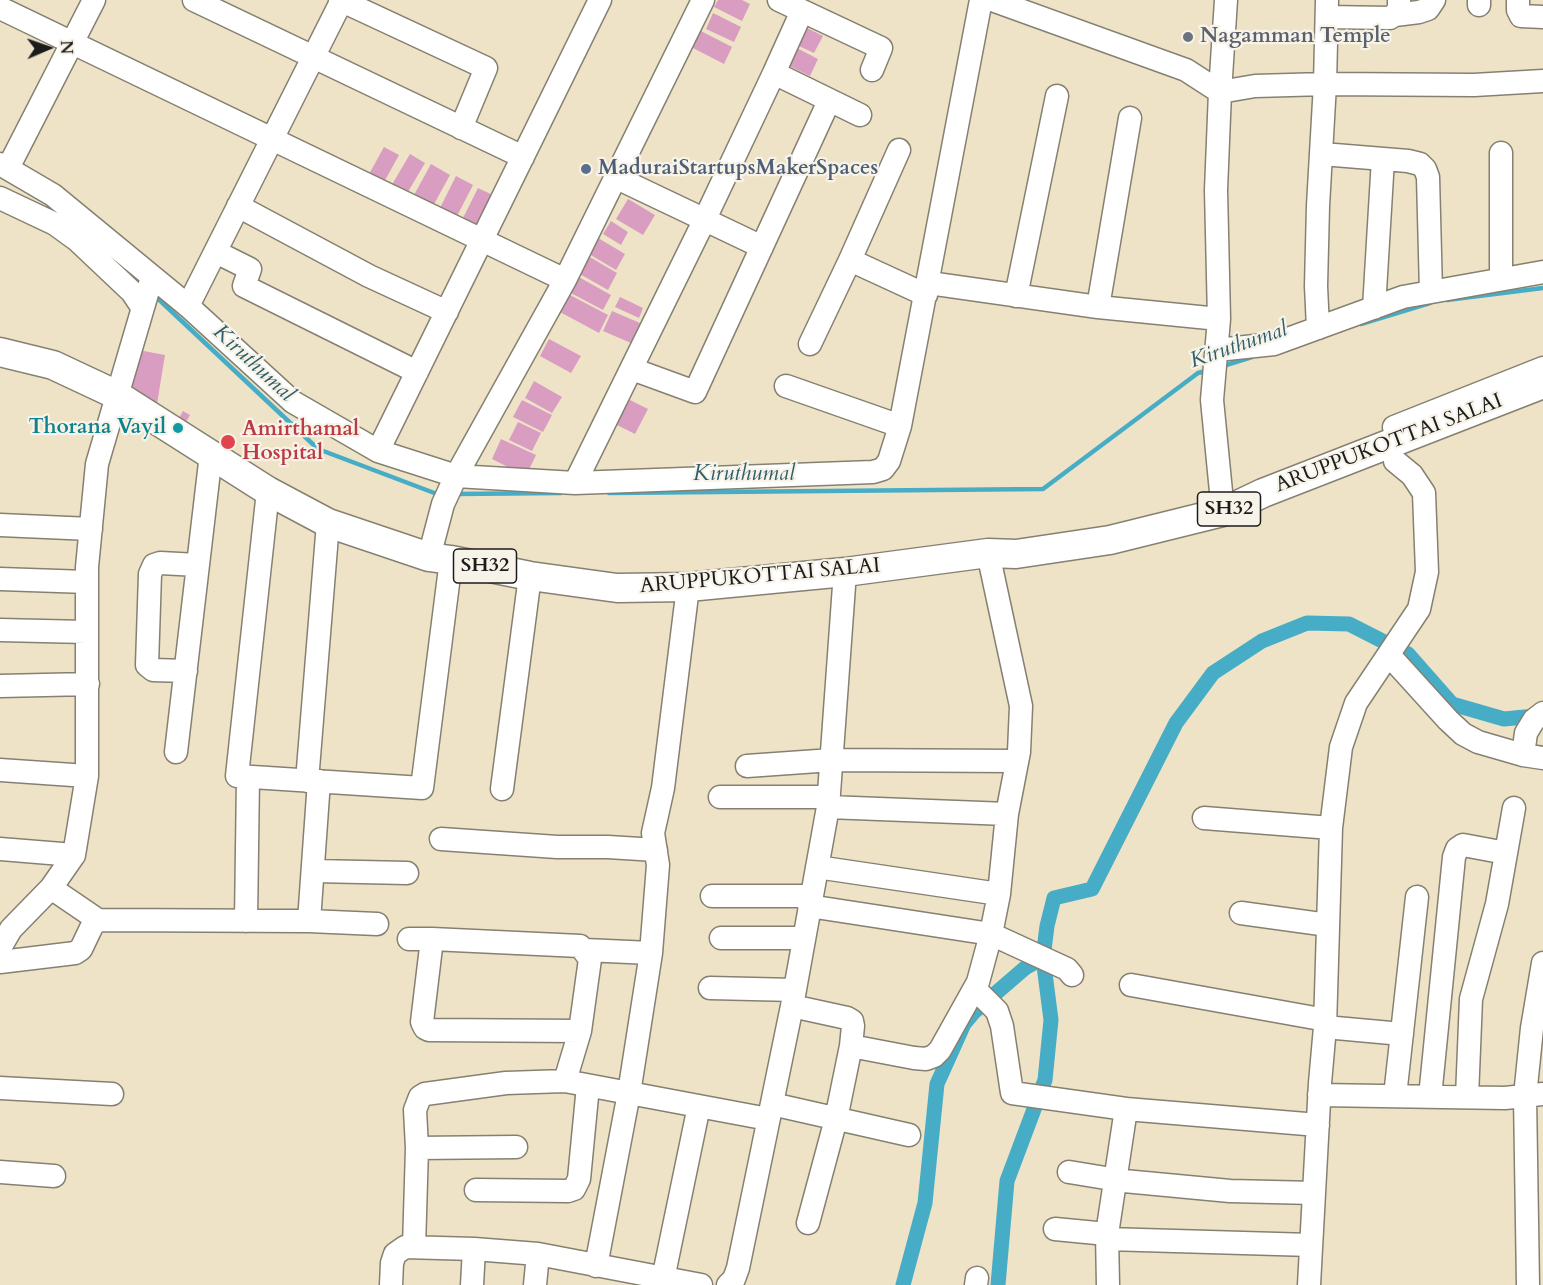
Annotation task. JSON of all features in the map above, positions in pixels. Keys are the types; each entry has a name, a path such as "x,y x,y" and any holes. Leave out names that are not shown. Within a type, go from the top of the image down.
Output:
{"main road":[{"name":"ARUPPUKOTTAI SALAI","path":"0,352 53,365 117,395 268,491 328,523 440,558 530,576 617,588 688,587 845,572 988,553 1016,554 1110,540 1223,512 1263,493 1543,384"},
{"path":"1016,554 1070,557 1105,553 1223,528 1276,510 1395,460 1434,440 1465,415"}],"street":[{"path":"94,0 4,166 53,195 147,291"},
{"path":"194,0 523,157"},
{"path":"188,306 341,0 486,68 461,128"},
{"path":"378,451 600,0"},
{"path":"268,491 237,776 422,788 440,558 450,489 565,280 703,0"},
{"path":"779,0 881,48 872,70"},
{"path":"0,198 55,224 77,240 132,292 147,291 188,306 293,402 450,489 873,472 883,469 889,461 900,426 928,289 981,0"},
{"path":"992,0 1186,70 1220,92 1254,86 1474,85 1543,81"},
{"path":"1223,512 1212,400 1219,319 1216,190 1226,0"},
{"path":"1318,328 1316,286 1327,9 1390,18 1397,8 1419,12 1428,9 1434,0"},
{"path":"1518,0 1518,10 1521,16 1543,17"},
{"path":"0,8 565,280"},
{"path":"575,483 704,221 801,11"},
{"path":"1186,70 1223,54"},
{"path":"774,73 860,115"},
{"path":"1016,296 1057,96"},
{"path":"632,369 695,392 829,101"},
{"path":"1098,308 1130,118"},
{"path":"810,344 899,150"},
{"path":"1501,153 1502,279"},
{"path":"1322,154 1407,161 1420,164 1425,169 1428,177 1431,292"},
{"path":"1374,308 1383,159"},
{"path":"615,177 762,247"},
{"path":"238,206 369,276 447,312"},
{"path":"216,252 250,269 244,286 417,372"},
{"path":"850,260 928,289 1016,296 1098,308 1219,319"},
{"path":"1217,350 1274,344 1403,297 1543,272"},
{"path":"0,948 11,929 51,888 74,855 87,776 87,582 97,464 147,291"},
{"path":"1263,493 1274,481 1300,465 1543,368"},
{"path":"786,386 900,426"},
{"path":"176,752 211,454"},
{"path":"1309,1285 1325,1023 1331,828 1341,747 1356,703 1419,609 1427,572 1424,493 1412,475 1395,460"},
{"path":"309,921 314,870 313,781 328,523"},
{"path":"0,525 91,529"},
{"path":"988,553 1021,706 1017,761 1007,814 999,894 978,982 1005,1038 1010,1091 1014,1094 1126,1109 1317,1125"},
{"path":"186,671 153,670 147,665 150,574 154,565 160,563 198,565"},
{"path":"728,1285 734,1279 738,1268 794,998 829,802 845,572"},
{"path":"502,789 530,576"},
{"path":"0,579 87,582"},
{"path":"596,1266 629,1093 651,953 658,865 653,833 663,788 688,587"},
{"path":"0,630 86,632"},
{"path":"1389,655 1463,734 1478,742 1533,756"},
{"path":"0,686 88,684"},
{"path":"1533,756 1526,733 1529,726 1543,713"},
{"path":"747,766 832,760 1017,761"},
{"path":"0,770 87,776"},
{"path":"246,921 248,777"},
{"path":"720,797 1007,814"},
{"path":"1467,1097 1471,999 1497,904 1514,808"},
{"path":"1204,818 1331,828"},
{"path":"441,839 557,847 656,850"},
{"path":"1430,1097 1454,857 1457,849 1463,845 1506,853"},
{"path":"0,849 74,855"},
{"path":"818,867 999,894"},
{"path":"314,870 407,873"},
{"path":"51,888 98,920 309,921 377,924"},
{"path":"712,896 810,901 991,934 1067,969 1072,975"},
{"path":"1395,1096 1417,897"},
{"path":"1241,913 1328,925"},
{"path":"0,962 75,953 81,949 92,926 98,920"},
{"path":"722,938 804,938"},
{"path":"409,939 570,945 580,946 585,950 590,959 580,1031 565,1081"},
{"path":"432,939 422,1022 425,1028 429,1030 580,1031"},
{"path":"585,950 651,953"},
{"path":"1528,1285 1534,1095 1532,1028 1543,963"},
{"path":"1131,985 1325,1023 1402,1034"},
{"path":"710,988 794,998 852,1021 851,1046 836,1119 808,1223"},
{"path":"851,1046 926,1059 934,1056 940,1050 985,999"},
{"path":"414,1247 417,1148 415,1110 420,1097 425,1094 506,1083 565,1081 699,1106 836,1119 909,1135"},
{"path":"476,1190 568,1191 574,1189 579,1179 588,1086"},
{"path":"0,1088 112,1094"},
{"path":"1319,1095 1467,1097 1534,1095"},
{"path":"663,1279 699,1106"},
{"path":"1107,1285 1107,1236 1126,1109"},
{"path":"417,1148 516,1147"},
{"path":"0,1172 54,1176"},
{"path":"1069,1172 1230,1191 1314,1193"},
{"path":"1055,1229 1107,1236 1311,1245"},
{"path":"391,1285 392,1263 395,1254 405,1247 414,1247 538,1254 701,1285"},
{"path":"472,1285 474,1249"},
{"path":"535,1285 538,1254"}],"building":[{"path":"718,0 742,0 750,4 742,21 714,7"},
{"path":"713,13 741,27 734,42 706,29"},
{"path":"799,24 823,36 814,53 790,42"},
{"path":"699,30 732,47 724,64 691,47"},
{"path":"791,45 818,59 810,76 783,63"},
{"path":"384,147 399,155 383,184 368,176"},
{"path":"410,154 425,163 405,197 390,188"},
{"path":"431,164 450,175 433,206 414,195"},
{"path":"456,176 473,185 457,216 440,208"},
{"path":"478,188 499,198 482,232 461,222"},
{"path":"628,199 655,215 643,235 616,219"},
{"path":"611,221 628,232 621,245 603,234"},
{"path":"593,235 625,254 616,270 584,251"},
{"path":"588,256 617,273 608,290 578,273"},
{"path":"577,276 611,295 603,310 569,292"},
{"path":"570,295 608,315 599,333 560,312"},
{"path":"620,297 643,308 639,318 615,307"},
{"path":"612,311 640,323 631,343 603,331"},
{"path":"549,339 581,356 571,373 540,356"},
{"path":"133,349 165,355 157,404 124,399"},
{"path":"534,381 562,397 552,413 525,398"},
{"path":"628,399 648,409 635,434 615,424"},
{"path":"522,400 552,415 543,432 513,417"},
{"name":"Thorana Vayil","path":"183,411 190,415 173,445 166,441"},
{"path":"518,422 541,433 532,451 509,440"},
{"path":"501,439 536,455 526,476 492,459"}],"waterway":[{"name":"Kiruthumal","path":"1447,300 1543,288"},
{"name":"Kiruthumal","path":"153,294 318,449 441,494"},
{"name":"Kiruthumal","path":"1361,324 1430,303"},
{"name":"Kiruthumal","path":"1223,366 1252,357"},
{"name":"Kiruthumal","path":"609,493 1043,489 1198,373 1206,371"},
{"name":"Kiruthumal","path":"456,494 561,493"},
{"path":"903,1285 925,1203 937,1084 964,1024 974,1012 1025,968 1043,958 1047,926 1054,898 1092,889 1176,723 1213,673 1262,641 1307,623 1349,624 1408,654 1452,704 1504,719 1535,716 1539,712"},
{"path":"998,1285 1007,1181 1045,1080 1051,1020 1043,958"}],"place":[{"name":"Nagamman Temple","path":"1188,37"},
{"name":"MaduraiStartupsMakerSpaces","path":"586,169"},
{"name":"Thorana Vayil","path":"178,428"},
{"name":"Amirthamal Hospital","path":"228,442"}]}
